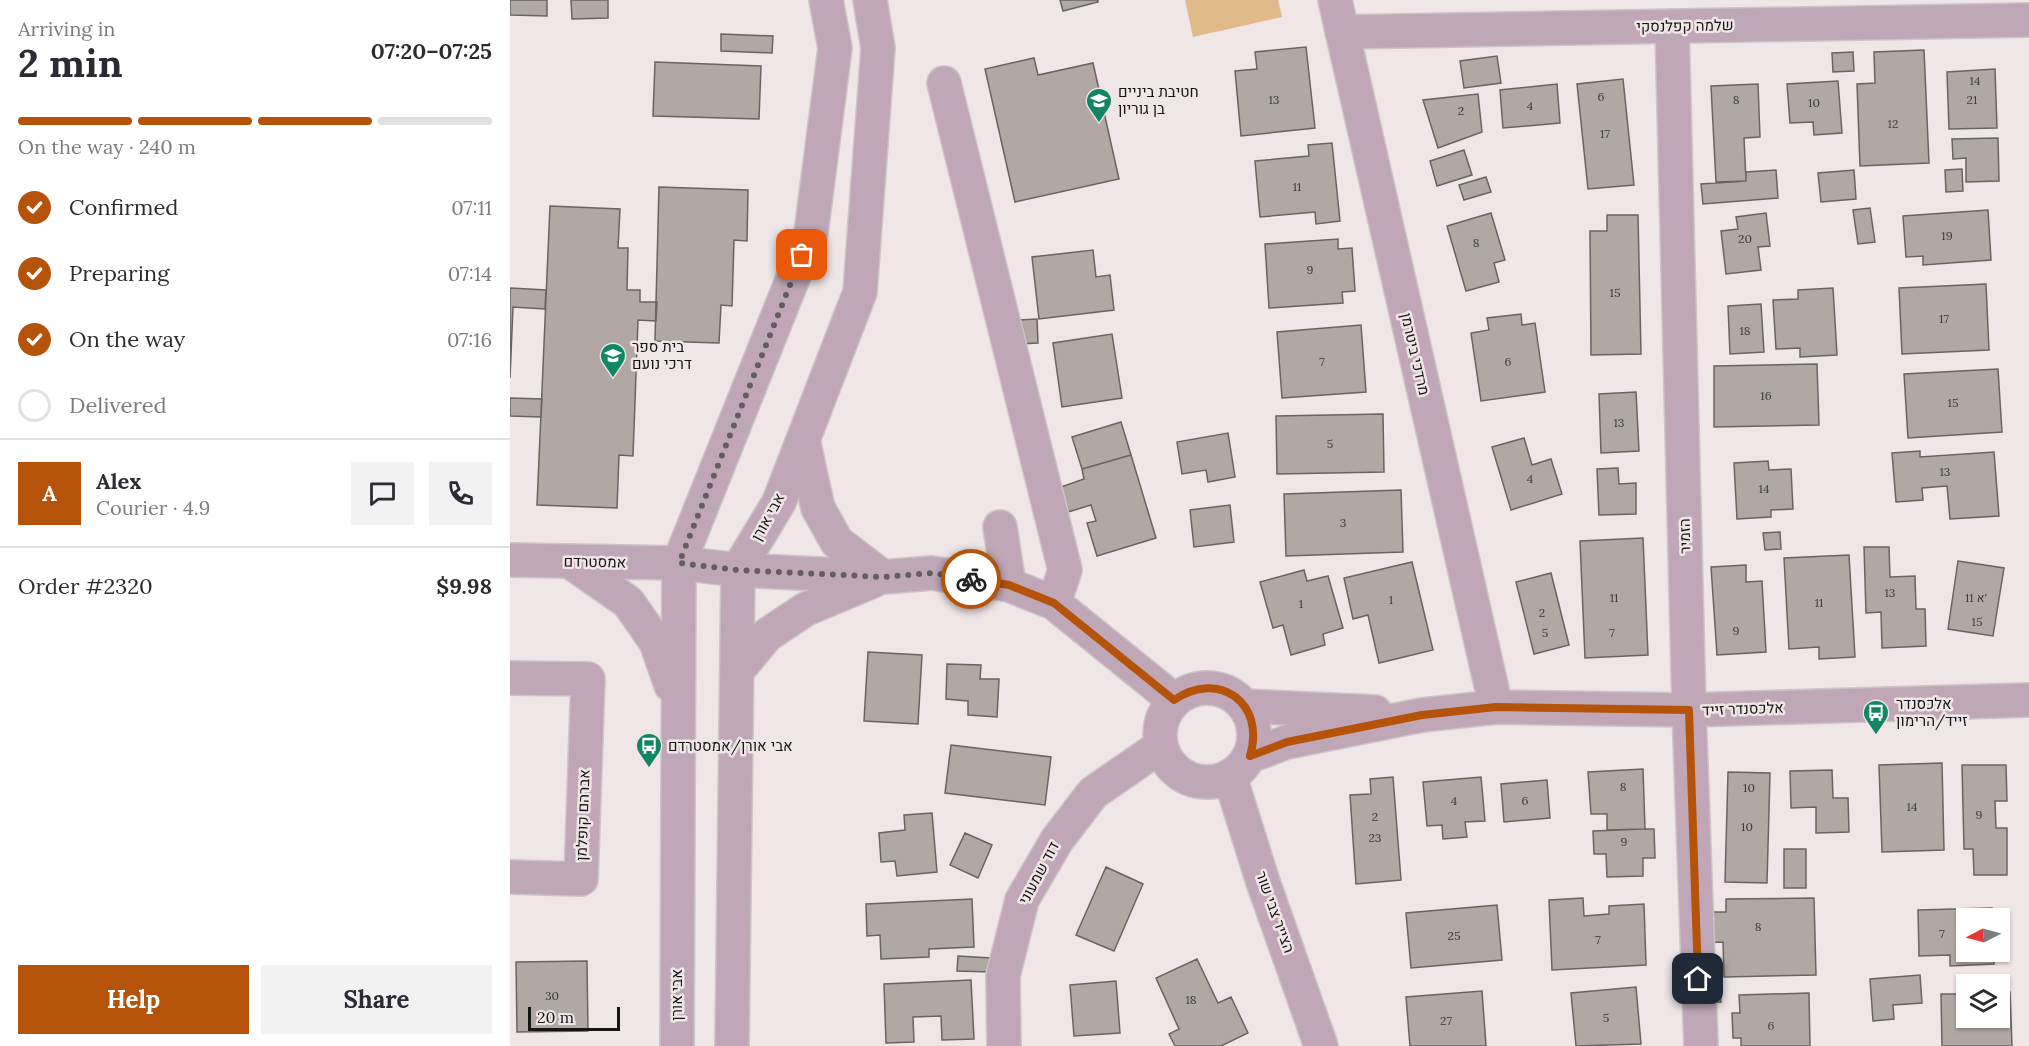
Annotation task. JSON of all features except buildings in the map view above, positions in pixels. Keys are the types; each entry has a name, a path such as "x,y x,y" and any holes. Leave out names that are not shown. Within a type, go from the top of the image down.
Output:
{"street":[{"name":"אבי אורן","path":"677,1046 679,563 811,233 835,48 826,0"},
{"name":"אבי אורן","path":"738,570 779,502 860,292 878,48 870,0"},
{"name":"מרדכי ביטרמן","path":"1335,0 1496,707"},
{"name":"שלמה קפלנסקי","path":"1342,32 2029,20"},
{"name":"הזמיר","path":"1672,26 1689,710 1701,1046"},
{"path":"944,83 1065,570 1054,603"},
{"path":"803,440 818,508 837,542 883,577"},
{"path":"1000,527 1009,585"},
{"name":"אמסטרדם","path":"510,560 679,563"},
{"path":"569,561 628,602 656,642 678,708"},
{"path":"679,563 738,570 883,577 932,573 1009,585 1054,603 1174,700"},
{"path":"732,1046 738,570"},
{"path":"737,671 767,635 806,609 883,577"},
{"name":"אברהם קופלמן","path":"510,678 588,679 581,879 510,878"},
{"path":"1203,687 1219,688 1233,695 1245,706 1255,730 1240,766 1217,782 1188,779 1176,771 1167,760 1161,746 1162,722 1174,700 1187,691 1203,687"},
{"name":"אלכסנדר זייד","path":"1240,766 1287,742 1422,715 1496,707 1689,710 2029,700"},
{"name":"אלכסנדר זייד","path":"1245,706 1422,715"},
{"name":"דוד שמעוני","path":"1004,1046 1003,976 1023,900 1057,840 1093,793 1161,746"},
{"name":"הצייר צבי שור","path":"1240,766 1263,882 1321,1046"}],"shaded area":[{"path":"1185,0 1278,0 1282,17 1193,37"}],"way so far":[{"path":"802,255 679,563 738,570 883,577 932,573 971,579"}],"place":[{"name":"חטיבת ביניים בן גוריון","path":"1099,124"},
{"name":"בית ספר דרכי נועם","path":"613,379"},
{"name":"אלכסנדר זייד/הרימון","path":"1876,736"},
{"name":"אבי אורן/אמסטרדם","path":"649,769"}],"route":[{"path":"971,579 1009,585 1054,603 1174,700 1187,691 1203,687 1219,688 1233,695 1245,706 1252,717 1255,730 1250,756 1287,742 1422,715 1496,707 1689,710 1698,979"}]}
